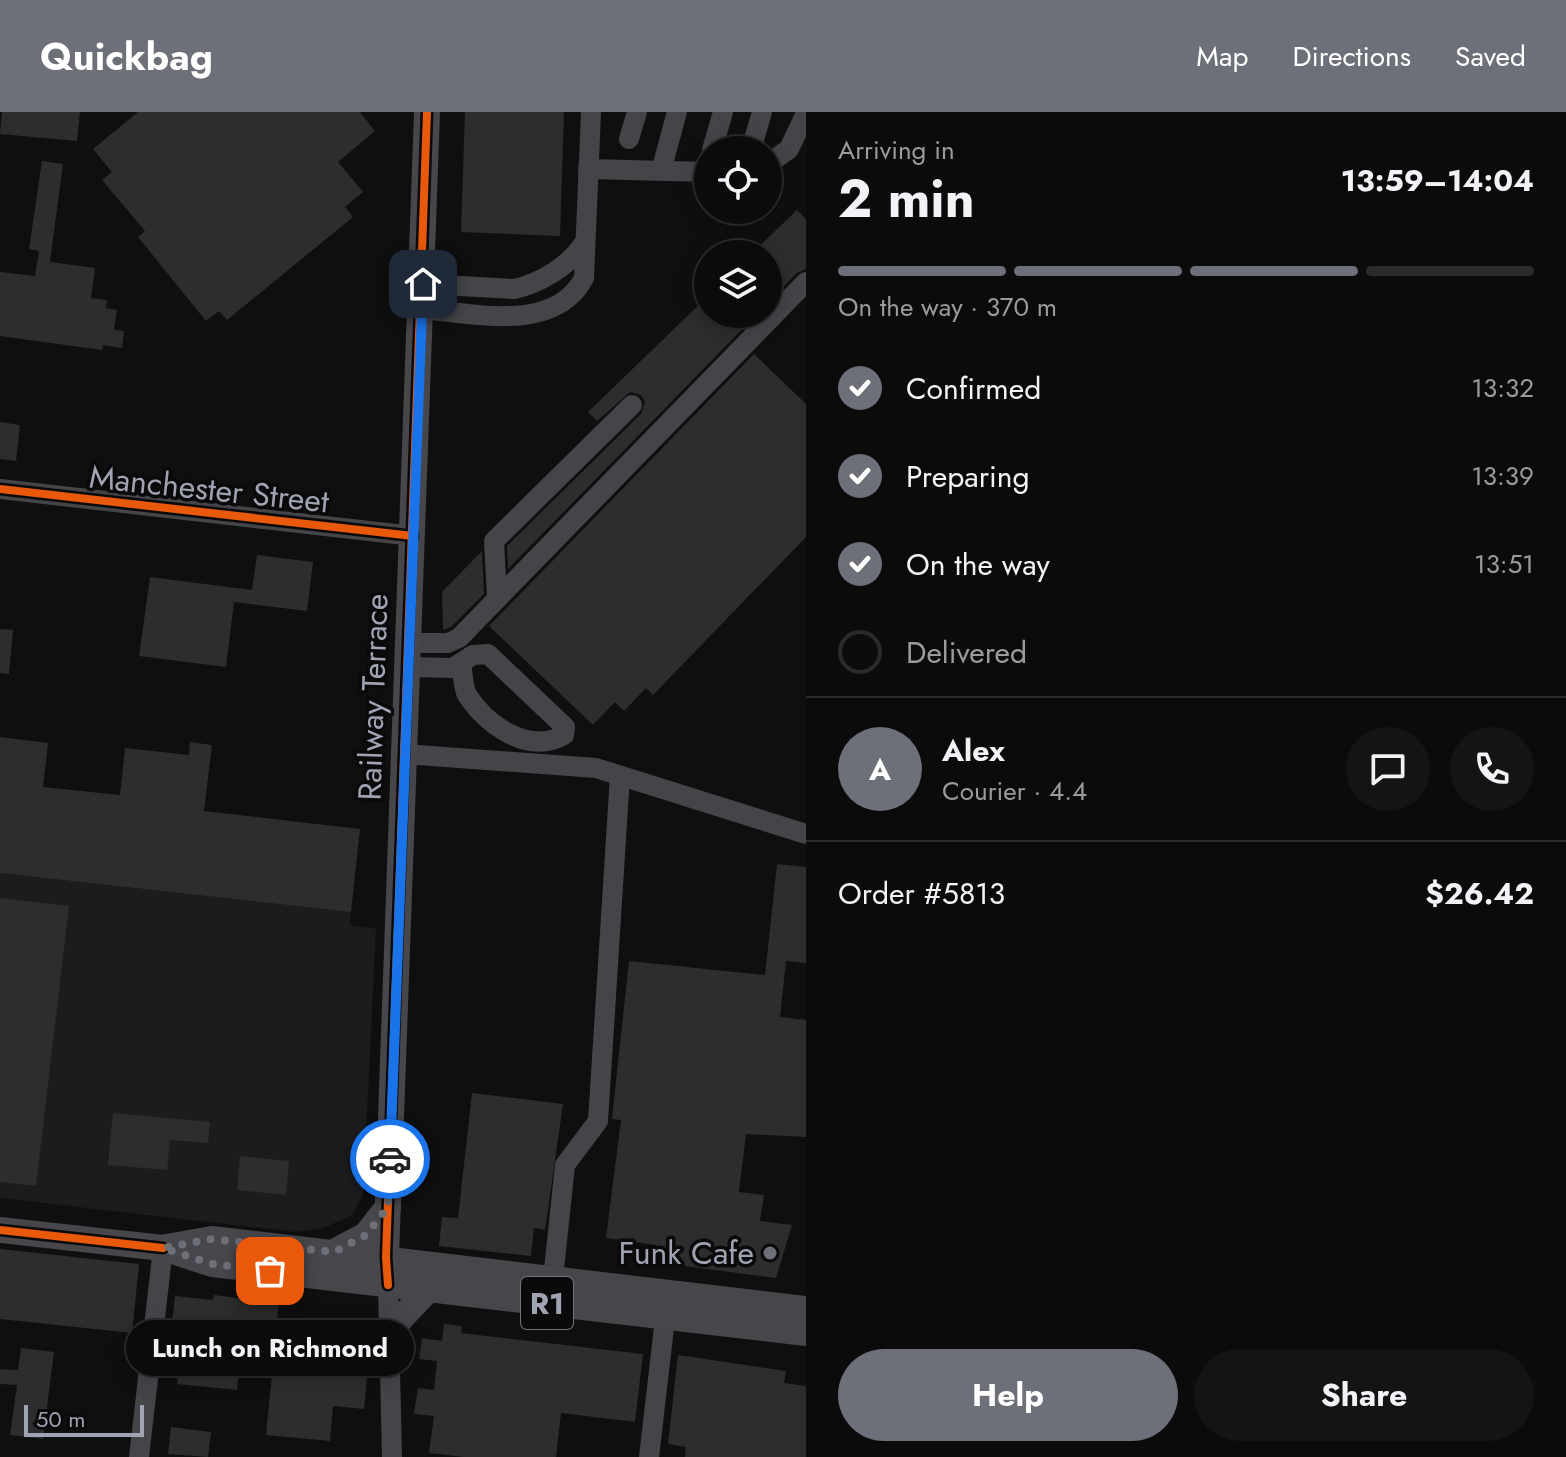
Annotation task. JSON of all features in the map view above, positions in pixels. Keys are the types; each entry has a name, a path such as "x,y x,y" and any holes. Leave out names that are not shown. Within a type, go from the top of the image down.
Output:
{"main road":[{"name":"Railway Terrace","path":"388,1285 386,1257 427,112"},
{"path":"334,1252 366,1235 388,1212 398,1241 413,1257 426,1263"},
{"name":"R1","path":"0,1230 163,1248 212,1264 388,1285 666,1305 806,1309"},
{"name":"R1","path":"163,1248 212,1239 553,1279 806,1333"},
{"path":"390,1336 401,1318 429,1289"}],"street":[{"path":"422,297 511,316 546,310 570,297 579,286 586,258 584,243 591,112"},
{"path":"629,139 637,112"},
{"path":"661,171 677,112"},
{"path":"716,136 723,112"},
{"path":"755,136 762,112"},
{"path":"782,154 789,149 806,113"},
{"path":"588,169 694,170"},
{"path":"422,297 529,286 563,266 584,243"},
{"path":"408,655 459,638 806,282"},
{"path":"497,597 494,541 632,405"},
{"name":"Manchester Street","path":"0,489 413,536"},
{"path":"408,655 453,668 473,655 488,654 565,727 564,735 557,739 517,739 503,732 466,693 461,664"},
{"path":"404,754 596,768 806,834"},
{"path":"553,1279 565,1165 598,1121 620,776"},
{"path":"139,1457 163,1248"},
{"path":"388,1285 392,1457"},
{"path":"649,1457 666,1305"}],"shaded area":[{"path":"0,873 351,912 350,925 376,929 363,1195 351,1216 323,1228 295,1232 0,1198"}],"building":[{"path":"2,112 80,112 77,141 0,134"},
{"path":"138,112 360,112 375,131 338,162 363,192 345,207 353,217 227,320 219,311 206,321 138,237 145,231 102,180 112,172 93,149"},
{"path":"465,112 564,112 560,236 461,232"},
{"path":"42,161 63,164 50,262 95,268 91,298 107,300 106,308 117,310 114,330 124,331 122,348 103,345 102,350 0,336 0,272 35,276 39,251 29,249"},
{"path":"797,210 806,219 806,269 797,273 782,288 782,240 766,240"},
{"path":"694,310 694,328 743,328 508,569 507,546 641,414 645,402 641,395 630,392 597,421 588,412"},
{"path":"754,354 806,404 806,537 653,695 646,688 624,711 615,702 593,725 489,626"},
{"path":"0,422 20,425 16,461 0,459"},
{"path":"482,551 484,594 451,627 443,630 442,592"},
{"path":"257,555 313,562 307,611 234,602 226,667 139,656 150,577 252,590"},
{"path":"0,629 13,630 9,674 0,673"},
{"path":"0,737 48,743 43,787 120,795 125,748 189,755 190,742 212,745 204,811 360,829 351,912 0,873"},
{"path":"777,864 806,867 806,963 786,961 780,1017 806,1020 806,1137 746,1134 739,1192 764,1195 760,1221 792,1225 776,1278 654,1262 656,1245 606,1238 621,1120 612,1119 629,961 765,975"},
{"path":"0,898 69,906 36,1186 0,1182"},
{"path":"472,1093 563,1104 545,1230 534,1228 531,1256 439,1246 442,1217 458,1218"},
{"path":"113,1113 210,1122 208,1143 170,1140 167,1170 108,1165"},
{"path":"240,1156 289,1161 286,1195 237,1190"},
{"path":"0,1249 139,1264 132,1333 0,1319"},
{"path":"255,1286 281,1289 276,1326 301,1329 300,1343 327,1345 328,1334 348,1336 346,1364 368,1366 364,1409 333,1406 330,1441 266,1435 274,1354 241,1350 237,1390 177,1384 184,1324 172,1322 175,1296 213,1300 214,1295 253,1300"},
{"path":"444,1324 462,1326 461,1333 643,1354 635,1422 561,1413 556,1457 464,1457 429,1453 434,1416 414,1414 418,1388 434,1390 437,1361 419,1359 422,1338 442,1341"},
{"path":"21,1348 54,1352 43,1439 10,1435 17,1385 0,1384 0,1369 18,1370"},
{"path":"678,1355 786,1371 784,1383 806,1386 806,1457 685,1457 686,1447 668,1444"},
{"path":"171,1427 211,1432 208,1457 168,1454"}],"cycle path":[{"path":"388,1285 386,1257 427,112"},
{"path":"0,489 413,536"},
{"path":"0,1230 163,1248"}],"way so far":[{"path":"270,1271 212,1264 163,1248 212,1239 334,1252 366,1235 388,1207 390,1159"}],"place":[{"name":"Funk Cafe","path":"770,1253"},
{"name":"Lunch on Richmond","path":"270,1271"}],"route":[{"path":"390,1159 423,284"}]}
